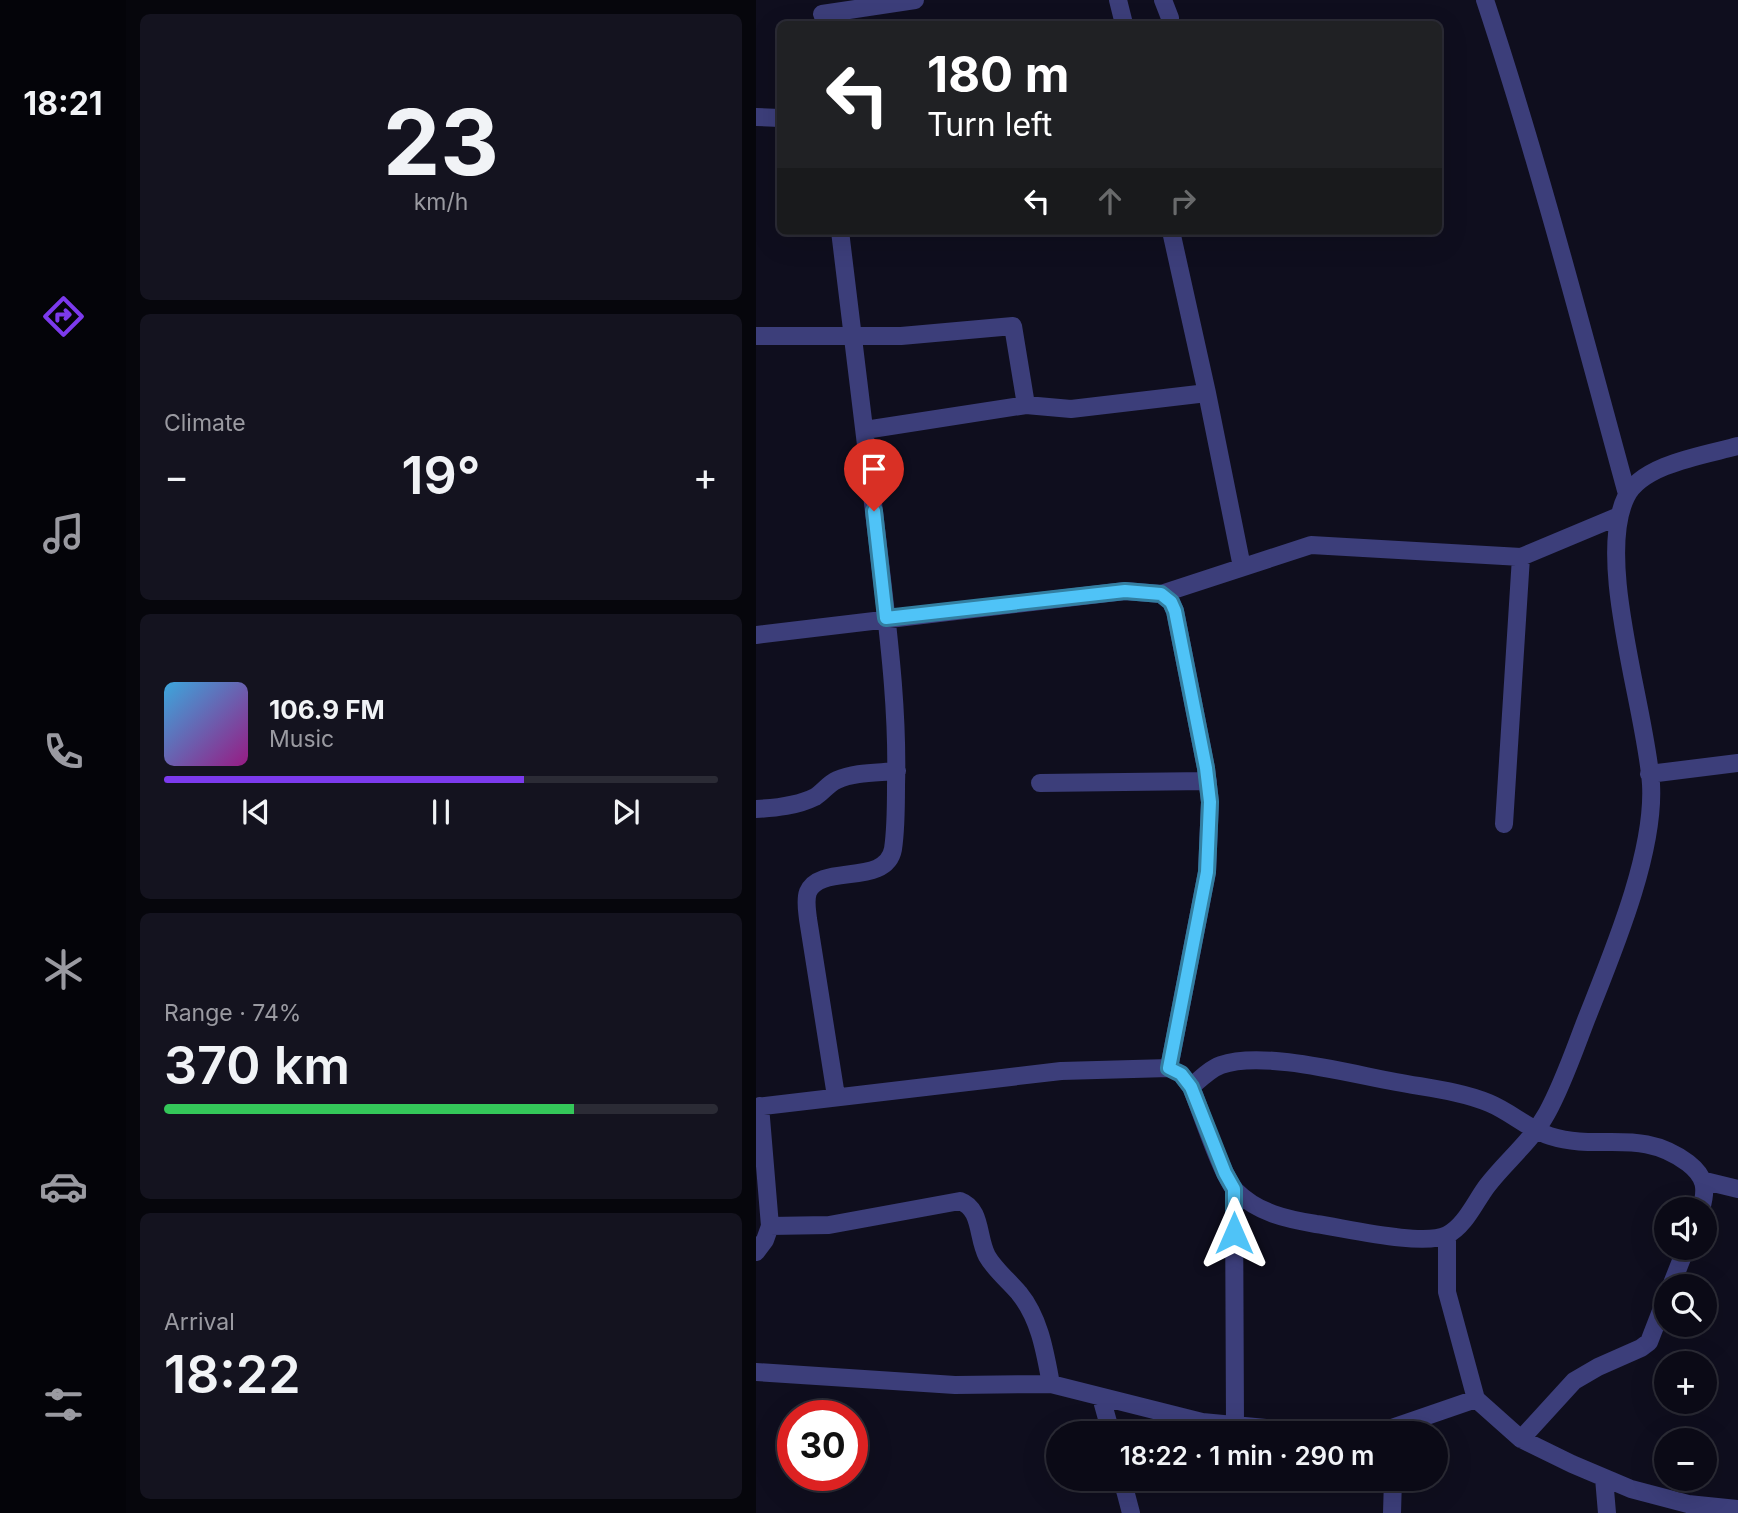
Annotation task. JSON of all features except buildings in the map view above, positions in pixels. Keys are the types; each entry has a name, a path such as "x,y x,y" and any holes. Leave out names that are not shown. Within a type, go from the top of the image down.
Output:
{"street":[{"path":"822,13 915,0"},
{"path":"1118,0 1123,21"},
{"path":"1163,0 1170,18"},
{"path":"1485,0 1538,170 1627,494"},
{"path":"756,117 777,118"},
{"path":"836,1096 808,919 808,892 823,880 871,870 884,865 890,858 895,826 897,771 896,713 886,618 840,235"},
{"path":"1172,235 1242,567"},
{"path":"756,336 901,336 1013,326 1026,405"},
{"path":"864,430 1026,405 1071,409 1207,393"},
{"path":"756,1252 765,1240 770,1226 762,1183 758,1106 1061,1071 1169,1068 1181,1074 1191,1087 1234,1189 1262,1210 1286,1219 1424,1240 1447,1235 1464,1220 1489,1184 1526,1144 1547,1114 1624,920 1645,843 1649,816 1649,774 1622,613 1616,540 1619,516 1627,494 1641,479 1657,469 1738,446"},
{"path":"756,635 1125,591 1161,594 1311,545 1521,556 1619,516"},
{"path":"1504,824 1521,556"},
{"path":"1161,594 1171,602 1181,628 1210,802 1207,872 1169,1068"},
{"path":"1649,774 1738,763"},
{"path":"756,809 808,800 818,795 827,785 850,776 897,771"},
{"path":"1040,783 1208,781"},
{"path":"1191,1087 1207,1073 1228,1063 1266,1061 1306,1065 1471,1097 1516,1117 1535,1130 1573,1142 1628,1141 1652,1144 1673,1153 1698,1171 1705,1181 1705,1197"},
{"path":"1705,1181 1738,1189"},
{"path":"1234,1189 1235,1421"},
{"path":"770,1226 830,1225 960,1201 969,1204 975,1211 981,1241 992,1265 1021,1295 1032,1315 1043,1341 1051,1384"},
{"path":"1447,1235 1447,1292 1476,1399 1521,1439 1604,1478 1689,1508 1738,1509"},
{"path":"1521,1439 1574,1381 1641,1348 1649,1342 1654,1329"},
{"path":"756,1372 955,1385 1051,1384 1198,1421"},
{"path":"1101,1397 1108,1421"},
{"path":"1418,1421 1476,1399"},
{"path":"1604,1478 1607,1513"},
{"path":"1125,1491 1131,1513"},
{"path":"1392,1513 1393,1491"}],"route":[{"path":"874,511 886,618 1125,591 1149,591 1161,594 1171,602 1181,628 1210,802 1207,872 1169,1068 1181,1074 1191,1087 1234,1189 1234,1233"}]}
